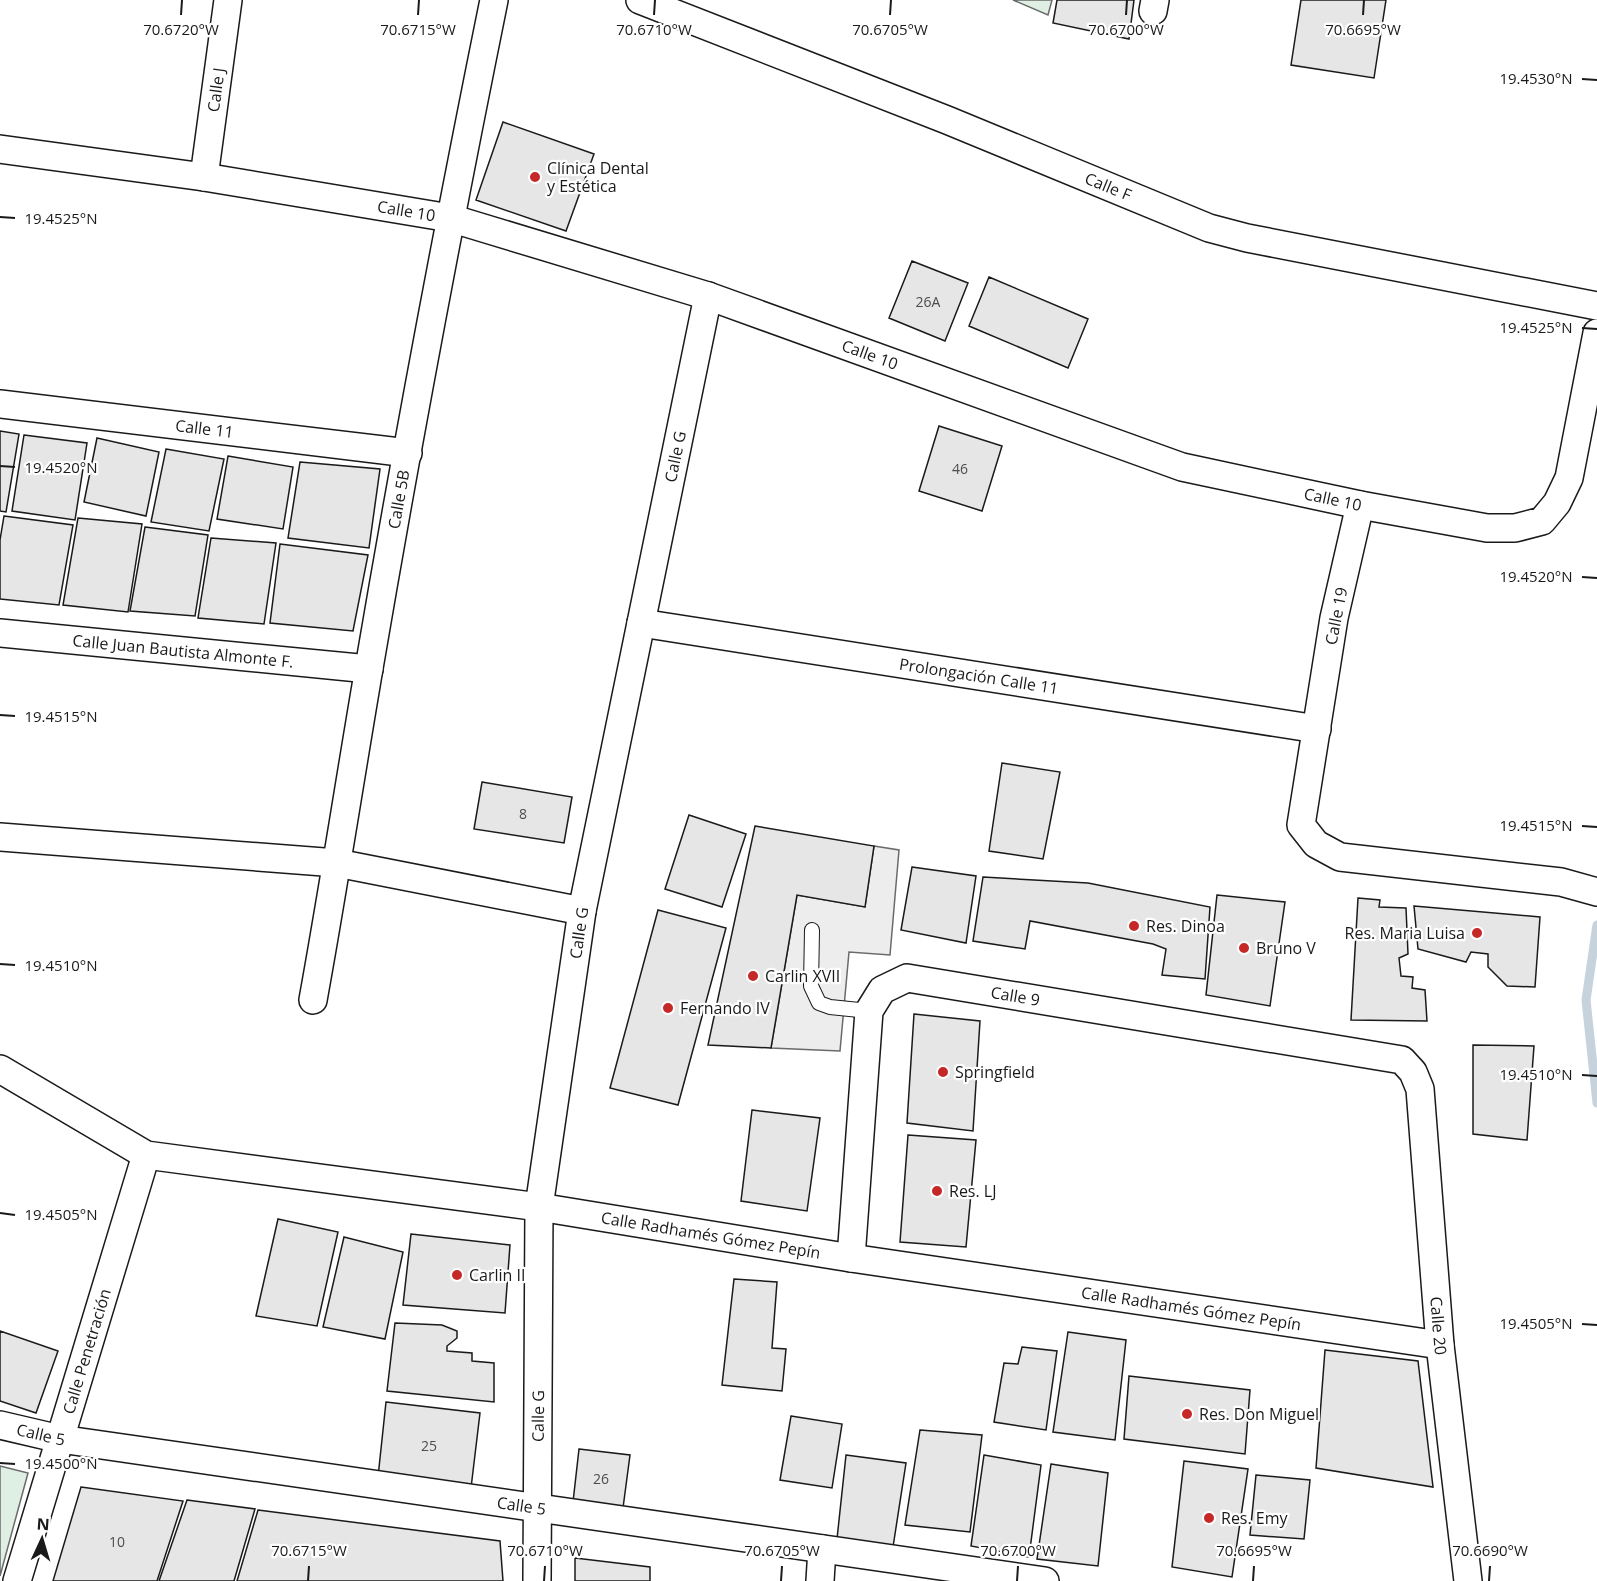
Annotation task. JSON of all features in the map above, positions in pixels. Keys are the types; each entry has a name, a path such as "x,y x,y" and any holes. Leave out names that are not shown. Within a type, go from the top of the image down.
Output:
{"street":[{"name":"Calle J","path":"204,177 228,0"},
{"name":"Calle 5B","path":"313,1000 338,864 369,669 450,218 494,0"},
{"name":"Calle F","path":"640,0 936,115 1209,228 1247,238 1597,306"},
{"name":"Calle 10","path":"0,149 204,177 450,218 708,296 1182,467 1360,505 1487,528 1515,528 1542,521 1557,503 1569,478 1597,333"},
{"name":"Calle G","path":"537,1581 539,1207 582,912 708,296"},
{"name":"Calle 11","path":"0,404 408,453"},
{"name":"Calle 19","path":"1360,505 1334,618 1301,825 1316,844 1340,857 1561,882 1597,892"},
{"name":"Prolongación Calle 11","path":"641,623 1317,729"},
{"name":"Calle Juan Bautista Almonte F.","path":"0,633 369,669"},
{"path":"0,837 338,864 582,912"},
{"name":"Calle 9","path":"869,1011 882,990 907,978 1402,1060 1413,1072"},
{"path":"851,1258 869,1011"},
{"name":"Calle Radhamés Gómez Pepín","path":"0,1069 146,1155 539,1207 851,1258 1440,1345"},
{"name":"Calle 20","path":"1413,1072 1420,1089 1440,1345 1468,1581"},
{"name":"Calle Penetración","path":"17,1581 146,1155"},
{"name":"Calle 5","path":"0,1425 60,1439 1045,1581"},
{"path":"820,1581 822,1549"}],"lane":[{"path":"812,930 811,986 819,1003 830,1008 869,1011"}],"green space":[{"path":"1013,0 1052,0 1048,15"},
{"path":"0,1466 28,1473 0,1576"}],"shaded area":[{"path":"874,846 899,850 890,955 849,952 840,1051 771,1048 797,895 865,907"}],"building":[{"path":"1057,0 1134,0 1129,39 1053,23"},
{"path":"1301,0 1386,0 1374,78 1291,65"},
{"name":"Clínica Dental y Estética","path":"503,122 594,154 566,231 476,200"},
{"path":"912,261 968,283 945,341 889,318"},
{"path":"989,277 1088,319 1068,368 969,326"},
{"path":"939,426 1002,446 982,511 919,491"},
{"path":"0,431 19,434 6,512 0,511"},
{"path":"24,435 87,443 75,520 12,511"},
{"path":"97,438 159,452 146,516 84,502"},
{"path":"166,449 224,459 209,531 151,522"},
{"path":"228,456 293,467 283,529 217,519"},
{"path":"300,462 380,469 369,548 288,538"},
{"path":"4,516 73,525 59,605 0,599 0,540"},
{"path":"78,518 142,524 128,612 63,605"},
{"path":"145,527 208,535 195,616 130,611"},
{"path":"211,538 276,543 264,624 198,618"},
{"path":"280,544 368,555 353,631 270,623"},
{"path":"1002,763 1060,772 1043,859 989,851"},
{"path":"482,782 572,797 564,843 474,829"},
{"path":"689,815 746,834 722,907 665,889"},
{"name":"Carlin XVII","path":"755,826 874,846 865,907 797,895 771,1048 708,1045"},
{"path":"912,867 976,876 966,943 901,930"},
{"name":"Res. Dinoa","path":"983,877 1088,883 1210,907 1205,979 1162,975 1166,949 1153,944 1030,921 1025,949 973,941"},
{"name":"Bruno V","path":"1217,895 1285,902 1270,1006 1206,995"},
{"path":"1358,898 1380,900 1379,907 1406,908 1408,954 1399,958 1401,976 1413,977 1412,988 1425,990 1427,1021 1351,1020"},
{"name":"Res. Maria Luisa","path":"1414,906 1540,917 1535,987 1507,986 1488,967 1488,954 1471,952 1466,962 1418,949"},
{"name":"Fernando IV","path":"658,910 726,928 678,1105 610,1088"},
{"name":"Springfield","path":"914,1014 980,1021 973,1131 907,1123"},
{"path":"1473,1045 1534,1046 1527,1140 1473,1134"},
{"path":"752,1110 820,1118 807,1211 741,1201"},
{"name":"Res. LJ","path":"908,1135 976,1140 966,1247 900,1242"},
{"path":"278,1219 338,1232 317,1326 256,1316"},
{"name":"Carlin II","path":"411,1234 510,1245 505,1313 403,1305"},
{"path":"344,1237 403,1252 385,1339 323,1327"},
{"path":"734,1279 777,1282 772,1348 786,1349 782,1391 722,1385"},
{"path":"395,1323 442,1325 457,1331 457,1338 447,1346 447,1351 472,1353 472,1361 494,1363 494,1402 387,1391"},
{"path":"0,1331 58,1351 36,1413 0,1401"},
{"path":"1068,1332 1126,1340 1115,1440 1053,1432"},
{"path":"1022,1347 1057,1351 1046,1430 994,1422 1004,1363 1018,1364"},
{"path":"1325,1350 1418,1361 1433,1487 1316,1468"},
{"name":"Res. Don Miguel","path":"1129,1376 1250,1390 1245,1454 1124,1439"},
{"path":"386,1402 480,1413 471,1488 378,1477"},
{"path":"791,1416 842,1424 832,1488 780,1480"},
{"path":"920,1430 982,1435 970,1532 905,1525"},
{"path":"579,1449 630,1455 623,1508 573,1502"},
{"path":"846,1455 906,1463 893,1547 837,1539"},
{"path":"984,1455 1041,1465 1029,1557 971,1546"},
{"name":"Res. Emy","path":"1184,1461 1248,1469 1232,1577 1172,1567"},
{"path":"1051,1464 1108,1473 1098,1566 1037,1559"},
{"path":"1256,1475 1310,1480 1304,1539 1250,1535"},
{"path":"81,1487 183,1501 157,1581 53,1581"},
{"path":"187,1500 255,1509 234,1581 159,1581"},
{"path":"258,1510 500,1541 503,1581 237,1581"},
{"path":"575,1558 650,1567 650,1581 575,1581"}],"waterway":[{"path":"1597,925 1586,1000 1597,1103"}],"place":[{"name":"Clínica Dental y Estética","path":"535,177"},
{"name":"Res. Dinoa","path":"1134,926"},
{"name":"Res. Maria Luisa","path":"1477,933"},
{"name":"Bruno V","path":"1244,948"},
{"name":"Carlin XVII","path":"753,976"},
{"name":"Fernando IV","path":"668,1008"},
{"name":"Springfield","path":"943,1072"},
{"name":"Res. LJ","path":"937,1191"},
{"name":"Carlin II","path":"457,1275"},
{"name":"Res. Don Miguel","path":"1187,1414"},
{"name":"Res. Emy","path":"1209,1518"}]}
